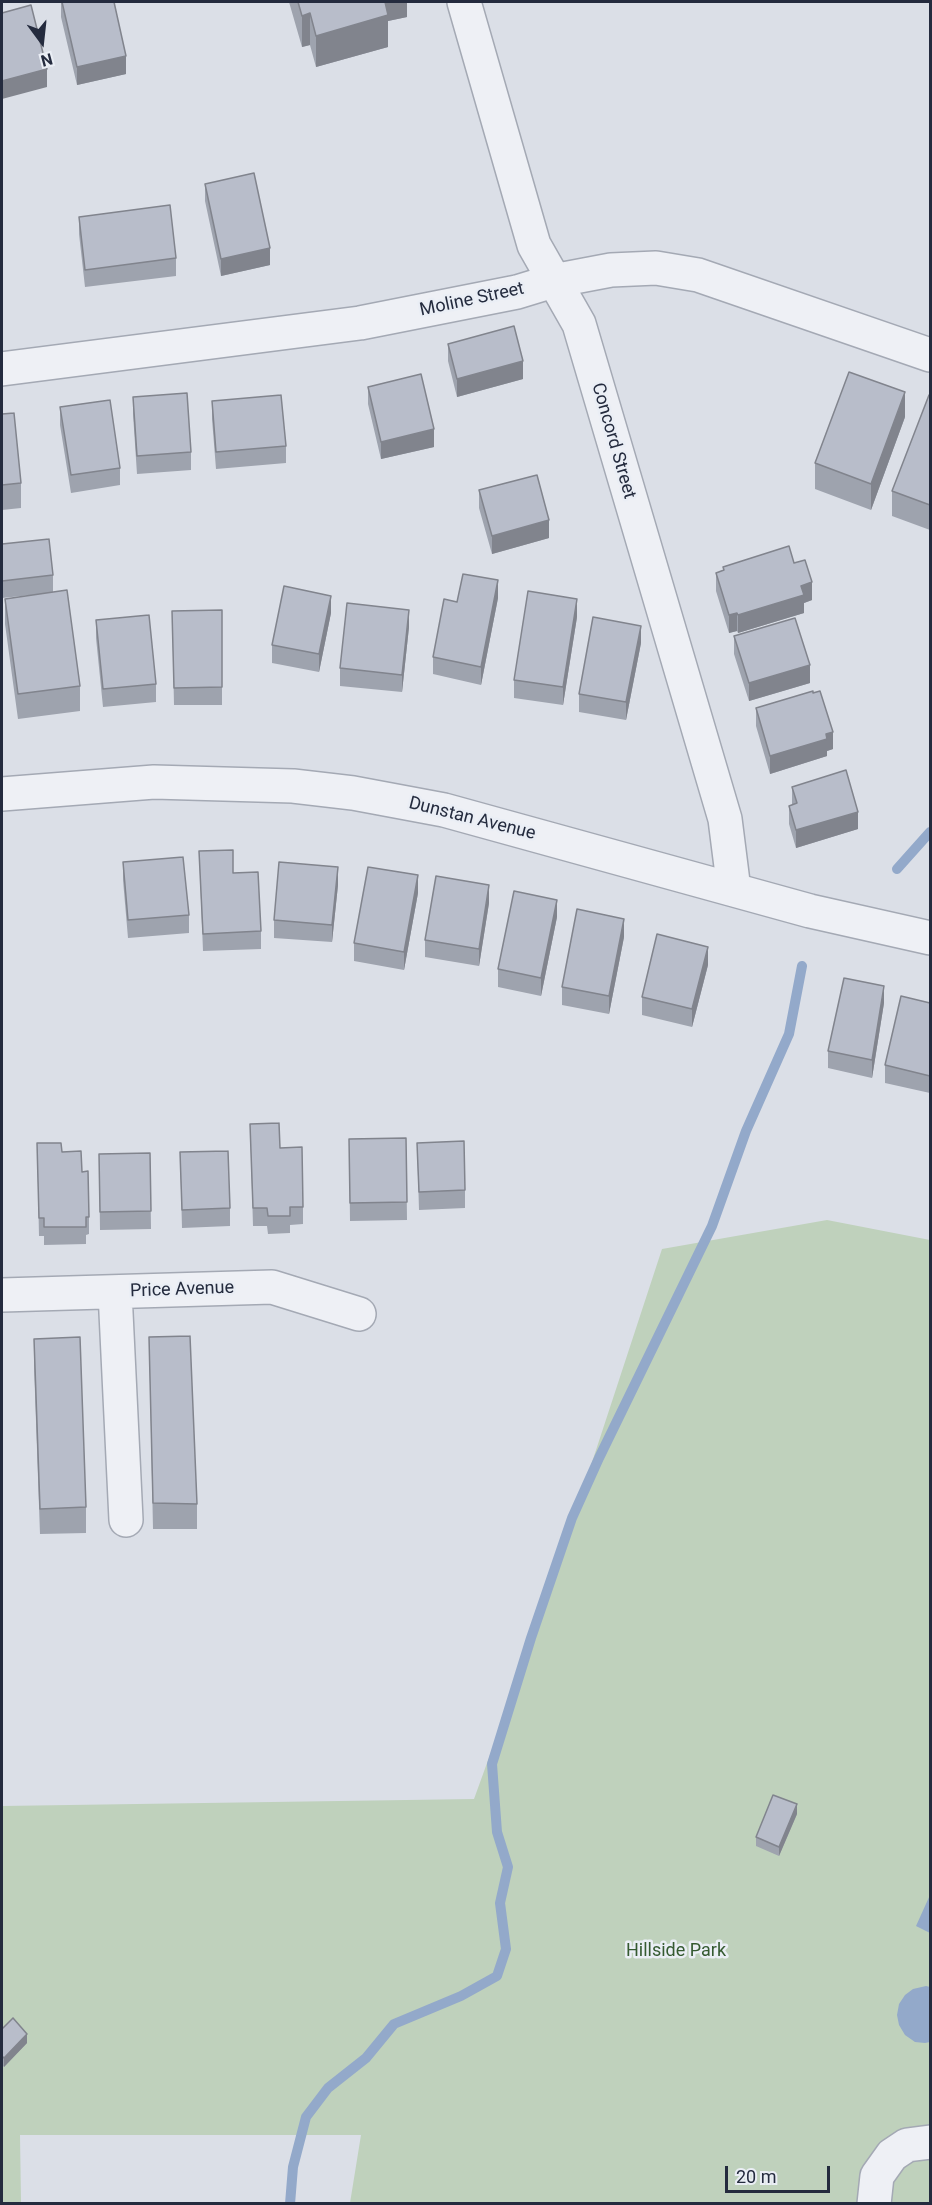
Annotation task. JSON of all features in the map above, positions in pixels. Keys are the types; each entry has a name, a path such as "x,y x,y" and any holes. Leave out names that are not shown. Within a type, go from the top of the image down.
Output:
{"street":[{"name":"Concord Street","path":"464,2 534,244 579,324 725,819 734,890"},
{"name":"Moline Street","path":"2,369 360,322 517,292 554,281 611,270 656,268 698,275 930,355"},
{"name":"Dunstan Avenue","path":"2,794 154,782 282,786 353,793 444,810 810,911 930,938"},
{"name":"Price Avenue","path":"2,1295 272,1287 359,1314"},
{"path":"115,1292 126,1520"},
{"path":"874,2204 877,2176 892,2155 907,2145 930,2142"}],"green space":[{"name":"Hillside Park","path":"827,1220 930,1240 930,2203 350,2203 361,2135 20,2135 21,2203 2,2203 2,1806 474,1799 554,1578 662,1249"}],"water":[{"path":"930,1895 930,1933 916,1926"},
{"path":"930,1987 930,2042 915,2042 905,2035 899,2025 897,2015 899,2004 913,1989"}],"building":[{"path":"62,2 114,2 126,56 77,67"},
{"path":"298,2 385,2 388,15 316,36 310,13 302,16"},
{"path":"31,5 47,69 2,81 2,13"},
{"path":"254,173 270,248 221,259 205,184"},
{"path":"170,205 176,258 85,270 79,217"},
{"path":"514,326 523,361 457,379 448,344"},
{"path":"849,372 905,392 871,484 815,463"},
{"path":"421,374 434,429 381,442 368,387"},
{"path":"187,393 191,452 137,456 133,397"},
{"path":"281,395 286,446 216,452 212,401"},
{"path":"930,396 930,505 892,491"},
{"path":"110,400 120,468 71,475 60,407"},
{"path":"14,413 21,483 2,485 2,414"},
{"path":"537,475 549,520 492,536 479,490"},
{"path":"49,539 53,575 2,581 2,544"},
{"path":"789,546 794,563 805,560 812,582 801,586 804,595 738,615 737,613 729,615 716,573 724,570 723,567"},
{"path":"463,574 498,580 481,667 433,657 444,599 457,602"},
{"path":"284,586 331,596 319,654 272,645"},
{"path":"67,590 80,686 18,694 5,599"},
{"path":"528,591 577,599 563,687 514,680"},
{"path":"347,603 409,610 402,675 340,668"},
{"path":"222,610 222,687 174,688 172,611"},
{"path":"149,615 156,684 103,689 96,620"},
{"path":"593,617 641,626 626,702 579,694"},
{"path":"795,618 810,665 749,683 734,636"},
{"path":"813,691 813,693 820,691 833,732 826,734 827,739 770,756 756,708"},
{"path":"846,770 858,812 796,830 789,806 797,803 792,787"},
{"path":"233,850 233,873 258,872 261,931 203,934 199,851"},
{"path":"183,857 189,915 128,920 123,862"},
{"path":"279,862 338,867 332,925 274,920"},
{"path":"368,867 418,875 404,952 354,943"},
{"path":"436,876 489,885 479,949 425,940"},
{"path":"514,891 557,900 541,978 498,969"},
{"path":"577,909 624,919 609,996 562,987"},
{"path":"657,934 708,947 692,1009 642,997"},
{"path":"844,978 884,986 872,1060 828,1051"},
{"path":"901,996 930,1003 930,1076 885,1065"},
{"path":"279,1123 280,1148 302,1147 303,1207 290,1207 290,1216 268,1216 267,1208 253,1208 250,1124"},
{"path":"406,1138 407,1202 350,1203 349,1139"},
{"path":"464,1141 465,1190 419,1192 417,1143"},
{"path":"37,1143 61,1143 62,1152 81,1151 82,1172 88,1171 89,1217 86,1217 86,1227 44,1227 44,1218 39,1218"},
{"path":"228,1151 230,1208 182,1210 180,1152"},
{"path":"150,1153 151,1211 100,1212 99,1154"},
{"path":"190,1336 197,1504 153,1503 149,1337"},
{"path":"80,1337 86,1507 40,1509 34,1339"},
{"path":"773,1795 797,1804 779,1847 756,1837"},
{"path":"13,2018 27,2034 4,2058 2,2056 2,2029"}],"waterway":[{"path":"897,869 930,832"},
{"path":"290,2204 293,2167 306,2117 328,2088 366,2058 394,2024 461,1996 497,1976 506,1949 500,1903 508,1867 497,1832 492,1764 531,1638 572,1518 712,1226 746,1131 789,1034 802,966"}]}
